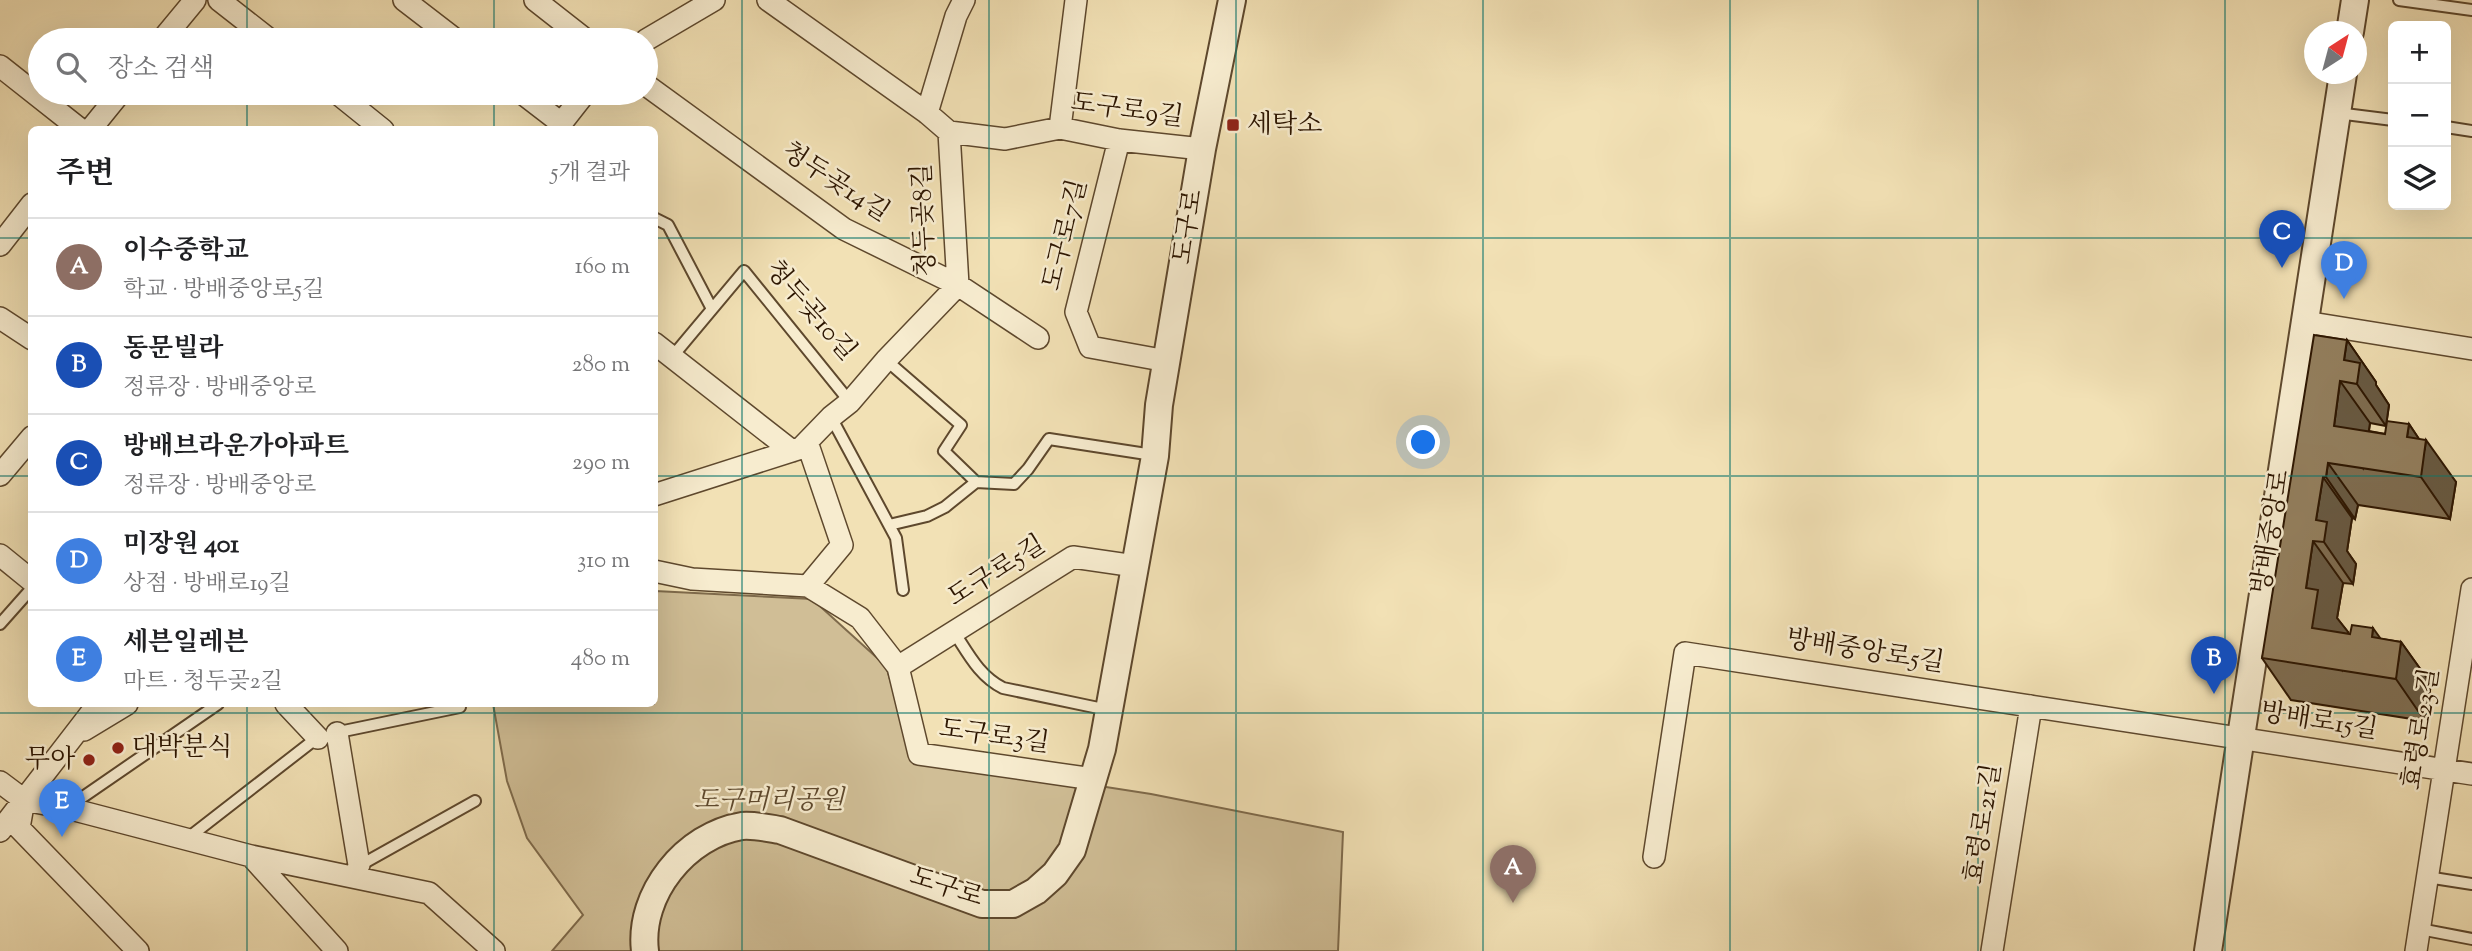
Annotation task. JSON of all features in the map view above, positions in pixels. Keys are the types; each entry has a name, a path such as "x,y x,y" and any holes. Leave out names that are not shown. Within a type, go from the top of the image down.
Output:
{"street":[{"path":"172,28 195,0"},
{"path":"219,0 255,28"},
{"path":"404,0 440,28"},
{"path":"536,0 571,28"},
{"path":"658,33 714,0"},
{"path":"768,0 927,113 949,132"},
{"path":"927,113 956,16 964,0"},
{"path":"1060,128 1076,0"},
{"name":"도구로","path":"645,951 644,940 655,895 675,863 706,840 742,826 780,830 982,904 1013,904 1036,891 1055,874 1072,850 1102,749 1155,456 1159,405 1202,149 1232,0"},
{"path":"2352,21 2355,0"},
{"path":"0,66 28,88"},
{"name":"방배중앙로","path":"2208,951 2341,84"},
{"name":"청두곶14길","path":"658,94 844,229 958,285 1038,338"},
{"path":"49,105 75,126"},
{"path":"93,126 110,105"},
{"path":"352,105 378,126"},
{"path":"535,105 558,126 575,105"},
{"name":"도구로9길","path":"949,132 1005,139 1060,128 1119,140 1202,149"},
{"name":"청두곶8길","path":"658,494 800,446 850,402 958,285 949,132"},
{"name":"도구로7길","path":"1119,140 1076,312 1090,347 1167,361"},
{"path":"0,245 28,209"},
{"path":"0,318 28,336"},
{"path":"2305,322 2472,349"},
{"path":"658,346 800,446 842,545 808,586"},
{"path":"0,475 28,449"},
{"path":"0,555 28,578"},
{"name":"도구로5길","path":"898,667 1073,557 1135,566"},
{"name":"도구로3길","path":"658,573 692,579 808,586 860,618 898,667 919,754 1093,779"},
{"name":"효령로23길","path":"2416,951 2472,589"},
{"name":"방배중앙로5길","path":"1654,857 1685,653 2240,738"},
{"name":"효령로21길","path":"1993,951 2031,706"},
{"path":"0,831 95,707"},
{"path":"67,741 122,707"},
{"path":"290,707 328,735 353,870"},
{"name":"방배로15길","path":"2240,738 2472,774"},
{"path":"0,782 24,800 68,808 251,856 353,870 429,893 494,951"},
{"path":"24,800 19,828 136,951"},
{"path":"251,856 337,951"}],"lane":[{"path":"2399,0 2472,10"},
{"path":"2337,113 2388,119"},
{"path":"2451,128 2472,131"},
{"path":"658,220 667,225 712,309"},
{"name":"청두곶10길","path":"672,357 744,271 850,402"},
{"path":"886,360 961,425 944,452 976,482 1014,484 1049,439 1155,456"},
{"path":"831,417 896,538 903,590"},
{"path":"889,525 928,516 945,507 976,482"},
{"path":"0,624 28,592"},
{"path":"954,632 977,668 1003,688 1109,710"},
{"path":"68,808 214,707"},
{"path":"188,838 328,735 460,707"},
{"path":"353,870 475,801"},
{"path":"2427,877 2472,884"},
{"path":"2420,929 2472,939"}],"green space":[{"name":"도구머리공원","path":"658,591 812,599 886,666 913,757 1151,794 1343,832 1338,951 552,951 583,915 527,838 507,781 494,707 658,707"}],"building":[{"path":"2314,335 2347,340 2344,360 2360,363 2357,384 2340,381 2334,426 2385,434 2387,421 2409,424 2407,437 2426,440 2421,477 2328,463 2316,520 2327,522 2324,542 2313,541 2306,588 2318,590 2312,628 2350,634 2352,625 2373,628 2372,637 2401,642 2396,679 2262,658"}],"place":[{"name":"세탁소","path":"1233,125"},
{"name":"방배브라운가아파트","path":"2282,268"},
{"name":"미장원 401","path":"2344,299"},
{"name":"동문빌라","path":"2214,694"},
{"name":"대박분식","path":"118,748"},
{"name":"무아","path":"89,760"},
{"name":"세븐일레븐","path":"62,837"},
{"name":"이수중학교","path":"1513,903"}]}
